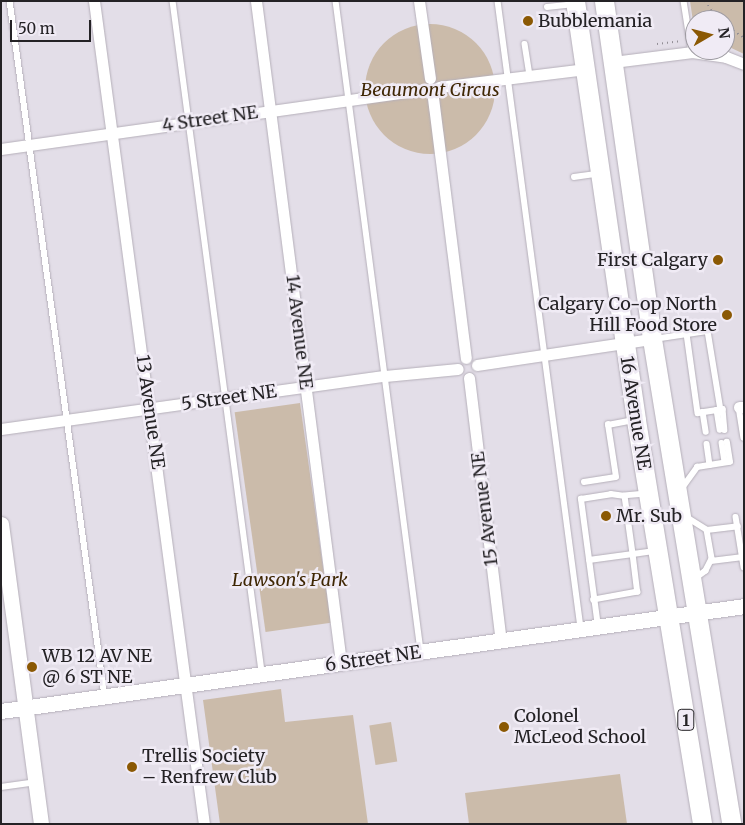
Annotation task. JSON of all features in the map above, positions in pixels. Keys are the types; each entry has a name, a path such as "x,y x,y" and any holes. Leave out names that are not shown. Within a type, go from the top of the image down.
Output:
{"highway":[{"name":"16 Avenue NE","path":"604,1 652,339 731,824"},
{"name":"16 Avenue NE","path":"576,2 636,420 702,824"}],"street":[{"name":"13 Avenue NE","path":"94,1 150,408 204,824"},
{"name":"14 Avenue NE","path":"256,1 341,663"},
{"path":"419,1 430,78"},
{"path":"613,62 685,53"},
{"path":"439,87 530,74 586,69"},
{"path":"430,78 436,81 439,87 438,94 433,98 424,97 419,90 421,81 430,78"},
{"name":"4 Street NE","path":"1,149 419,90"},
{"path":"433,98 466,358"},
{"path":"477,365 652,339"},
{"path":"466,358 473,360 477,365 476,373 468,378 460,374 458,369 459,363 466,358"},
{"name":"5 Street NE","path":"1,430 68,419 385,376 458,369"},
{"name":"15 Avenue NE","path":"468,378 501,641"},
{"path":"1,524 41,824"},
{"name":"6 Street NE","path":"1,711 744,606"}],"lane":[{"path":"10,1 105,696"},
{"path":"174,1 262,674"},
{"path":"336,1 421,651"},
{"path":"498,1 581,630"},
{"path":"547,7 576,2"},
{"path":"525,44 530,74"},
{"path":"574,178 601,173"},
{"path":"652,339 708,331 723,430"},
{"path":"687,334 698,413 720,410"},
{"path":"742,407 744,438"},
{"path":"703,412 706,432"},
{"path":"584,482 616,477 608,425 636,420"},
{"path":"691,582 706,571 711,562 707,530 679,505 690,475 697,467 730,462 724,442"},
{"path":"707,444 710,465"},
{"path":"598,628 581,499 611,494 624,496 648,494"},
{"path":"594,600 638,592 634,554 624,496"},
{"path":"736,517 744,567"},
{"path":"707,530 738,526"},
{"path":"589,560 658,550"},
{"path":"711,562 742,557"},
{"path":"1,786 35,782"}],"path":[{"path":"652,45 685,40"}],"green space":[{"path":"690,1 744,1 744,54 735,50 735,10 691,10"},
{"name":"Beaumont Circus","path":"430,24 443,25 455,29 476,43 490,64 494,76 494,102 490,114 476,135 455,149 443,153 430,154 417,153 405,149 384,135 370,114 366,102 365,89 366,76 370,64 384,43 405,29 417,25"},
{"name":"Lawson's Park","path":"300,403 331,623 266,632 235,412"},
{"path":"281,689 285,722 353,715 368,824 220,824 203,700"},
{"path":"391,722 397,762 376,765 369,725"},
{"path":"620,774 627,824 469,824 465,793"}],"place":[{"name":"Bubblemania","path":"528,21"},
{"name":"First Calgary","path":"718,260"},
{"name":"Calgary Co-op North Hill Food Store","path":"727,315"},
{"name":"Mr. Sub","path":"606,516"},
{"name":"WB 12 AV NE @ 6 ST NE","path":"32,667"},
{"name":"Colonel McLeod School","path":"504,727"},
{"name":"Trellis Society – Renfrew Club","path":"132,767"}]}
